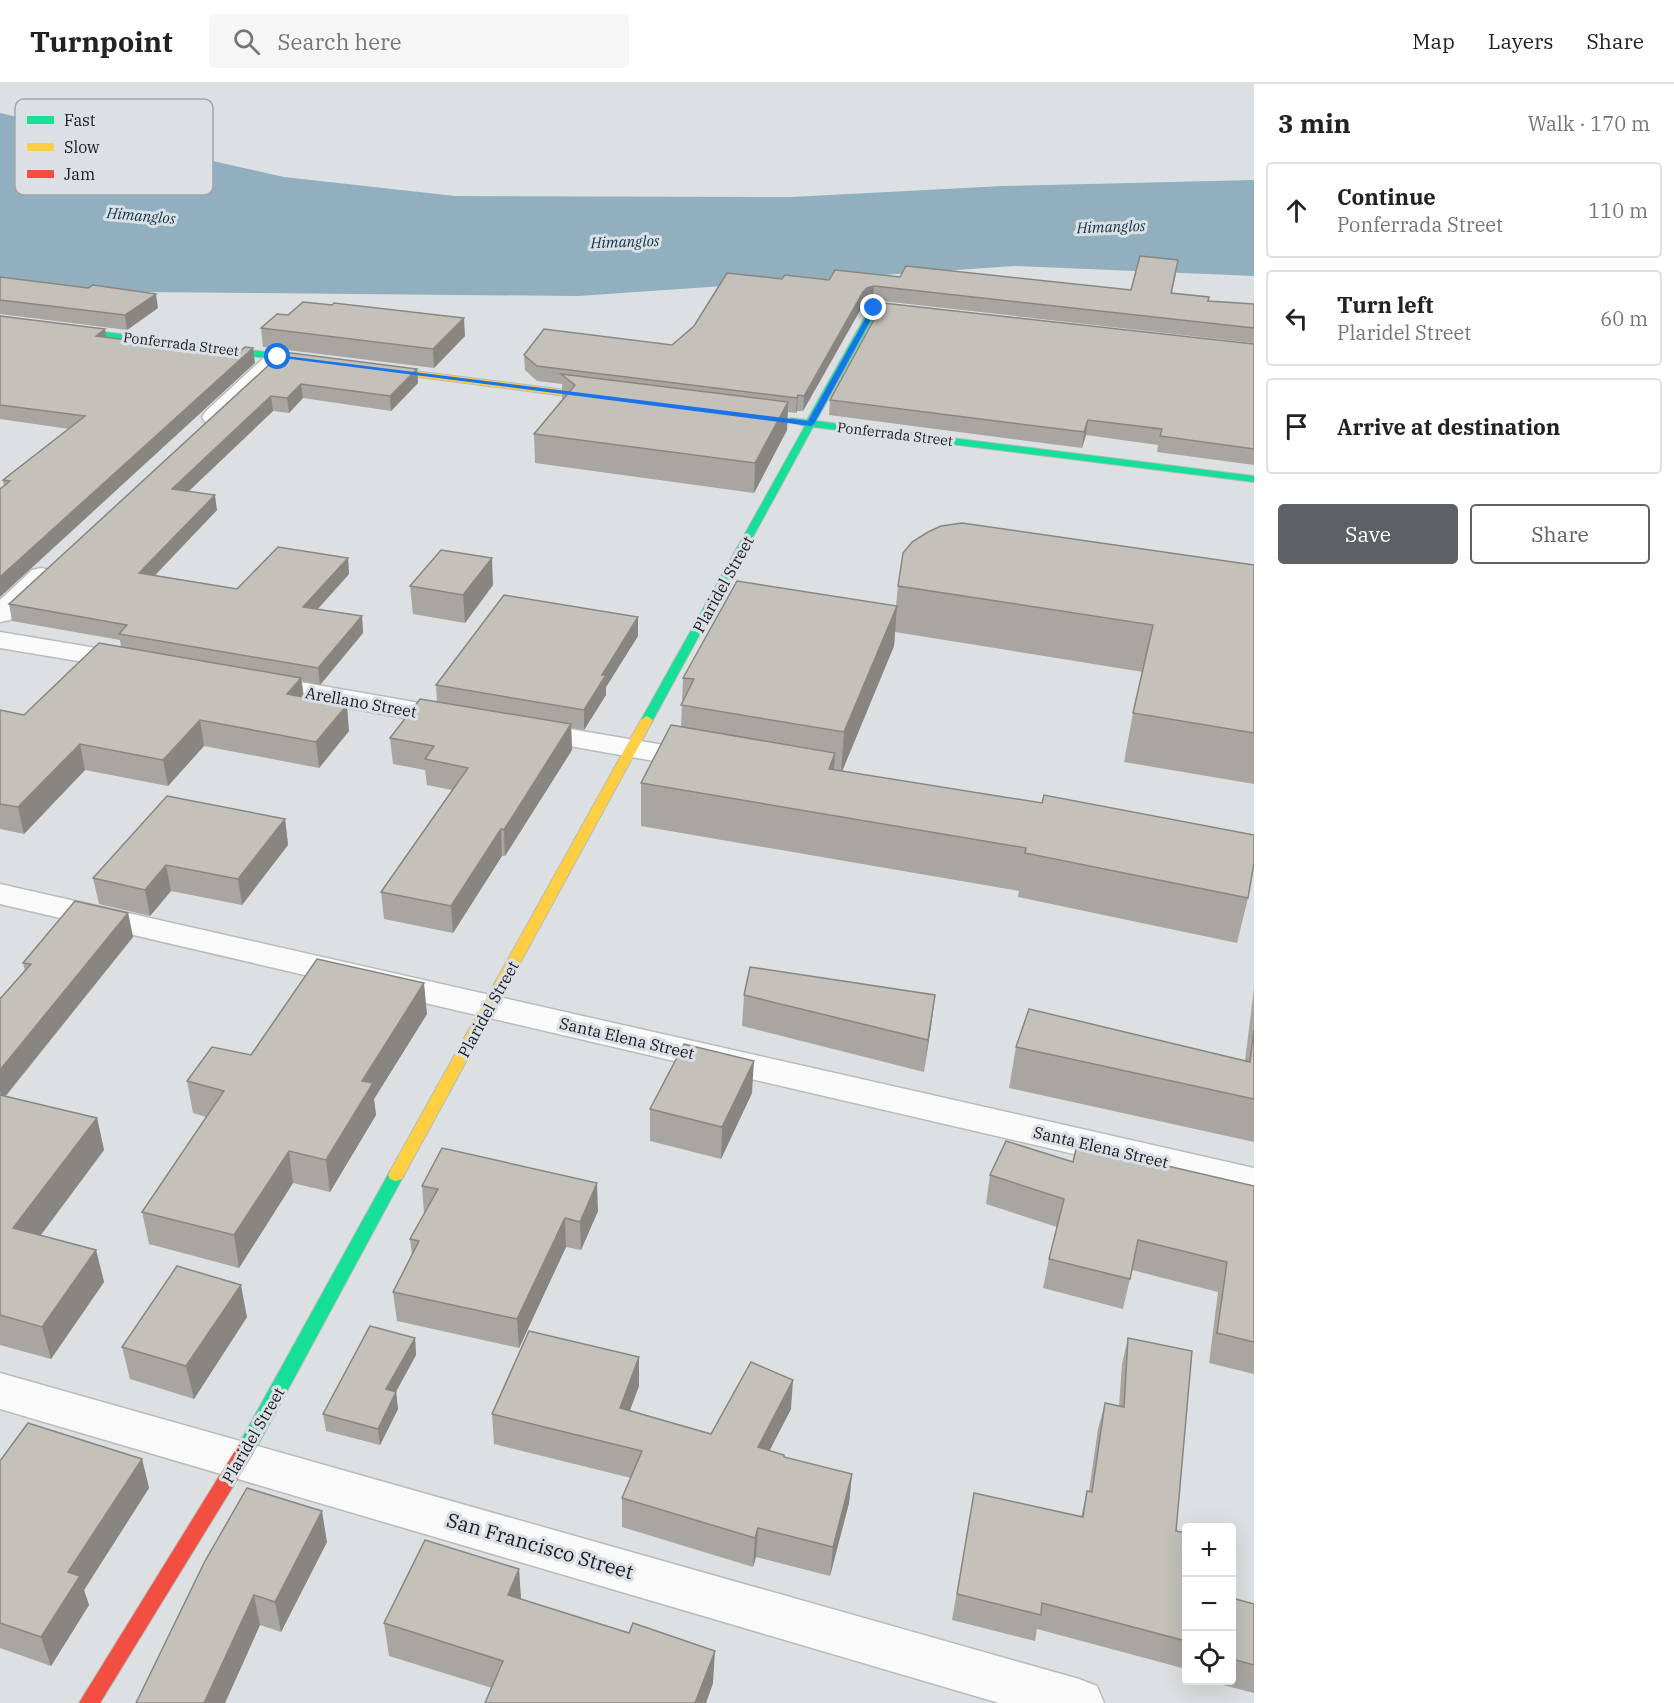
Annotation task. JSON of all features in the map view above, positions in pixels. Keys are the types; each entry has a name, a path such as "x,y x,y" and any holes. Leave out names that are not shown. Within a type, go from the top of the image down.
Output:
{"street":[{"name":"Plaridel Street","path":"89,1703 240,1459 874,308 933,315"},
{"name":"Ponferrada Street","path":"0,322 337,364"},
{"path":"200,429 278,357"},
{"path":"361,367 621,400"},
{"name":"Ponferrada Street","path":"775,419 1254,479"},
{"path":"0,614 61,557"},
{"path":"0,640 164,668"},
{"name":"Arellano Street","path":"234,680 726,765"},
{"name":"Santa Elena Street","path":"0,894 1254,1182"},
{"name":"San Francisco Street","path":"0,1391 1079,1703"}],"water":[{"name":"Himanglos","path":"0,113 15,116 15,195 213,195 213,161 284,177 455,196 791,197 1003,186 1254,180 1254,276 1014,266 578,296 137,292 0,287"}],"building":[{"path":"1140,256 1178,260 1171,293 1209,297 1208,301 1254,304 1254,328 874,286 863,292 804,396 798,395 797,398 537,366 524,355 544,329 672,345 694,326 727,273 782,279 785,275 829,280 835,270 900,277 906,266 1131,290"},
{"path":"0,277 88,288 93,285 156,294 125,315 0,300"},
{"path":"303,302 332,305 334,303 464,318 433,349 261,328 277,314 288,315"},
{"path":"883,303 1254,344 1254,449 1160,436 1162,429 1088,420 1084,432 830,400"},
{"path":"0,316 105,329 96,336 237,354 245,347 253,348 0,577 0,489 10,481 3,480 85,416 0,405"},
{"path":"283,352 417,369 390,396 301,384 287,398 271,396 172,489 215,495 139,573 237,589 278,547 348,558 303,607 362,616 318,668 119,634 127,625 9,604"},
{"path":"561,374 788,402 755,463 534,434 575,385"},
{"path":"962,523 1254,565 1254,733 1133,713 1153,625 898,586 903,553 912,542 941,526"},
{"path":"441,550 492,558 463,595 410,586"},
{"path":"737,581 897,606 844,732 681,705 694,679 683,678"},
{"path":"504,595 638,617 602,675 606,675 584,710 436,685"},
{"path":"99,643 301,678 287,694 347,705 316,742 200,720 163,760 80,744 18,807 0,804 0,710 24,715"},
{"path":"420,699 571,724 504,830 501,829 451,906 381,892 468,768 425,759 434,746 390,738"},
{"path":"671,725 835,753 829,769 1042,803 1044,795 1254,835 1254,863 1248,898 1025,853 1026,848 641,783"},
{"path":"167,796 285,819 238,879 166,865 145,890 93,878"},
{"path":"75,901 128,913 0,1070 0,999 31,964 23,963"},
{"path":"317,959 424,983 362,1081 373,1083 326,1160 289,1151 234,1235 142,1212 224,1091 187,1081 212,1047 251,1055"},
{"path":"750,967 935,995 928,1040 744,995"},
{"path":"1029,1009 1250,1062 1254,1030 1254,1099 1016,1047"},
{"path":"684,1044 754,1061 722,1127 650,1109"},
{"path":"0,1095 97,1118 13,1228 96,1250 42,1327 0,1315"},
{"path":"1006,1141 1073,1162 1077,1145 1254,1186 1254,1342 1217,1333 1227,1262 1138,1240 1130,1279 1049,1259 1064,1199 990,1175"},
{"path":"442,1148 597,1183 580,1222 565,1218 517,1319 393,1292 419,1241 410,1239 438,1189 422,1186"},
{"path":"177,1266 241,1285 186,1366 122,1347"},
{"path":"370,1326 415,1338 386,1389 396,1392 378,1429 323,1414"},
{"path":"529,1331 639,1357 620,1408 711,1434 751,1362 793,1380 758,1447 784,1455 784,1457 852,1474 833,1547 758,1528 755,1538 622,1498 642,1451 492,1414"},
{"path":"1128,1338 1192,1351 1176,1531 1182,1532 1182,1640 1042,1603 1041,1615 957,1594 974,1493 1083,1517 1087,1491 1092,1492 1105,1403 1124,1407"},
{"path":"28,1423 142,1459 68,1572 80,1576 41,1637 0,1623 0,1461"},
{"path":"247,1488 322,1511 275,1602 254,1595 204,1703 136,1703 205,1561"},
{"path":"425,1540 519,1569 508,1595 629,1633 633,1623 715,1651 695,1703 485,1703 503,1661 384,1623"},
{"path":"1236,1599 1254,1604 1254,1665 1236,1660"}],"traffic: fast":[{"path":"647,720 874,308 924,314"},
{"path":"0,322 323,362"},
{"path":"791,421 1254,479"},
{"path":"246,1449 396,1175"}],"traffic: slow":[{"path":"374,369 605,398"},
{"path":"396,1175 647,720"}],"traffic: jam":[{"path":"89,1703 246,1449"}],"route":[{"path":"278,357 811,424 874,308"}]}
